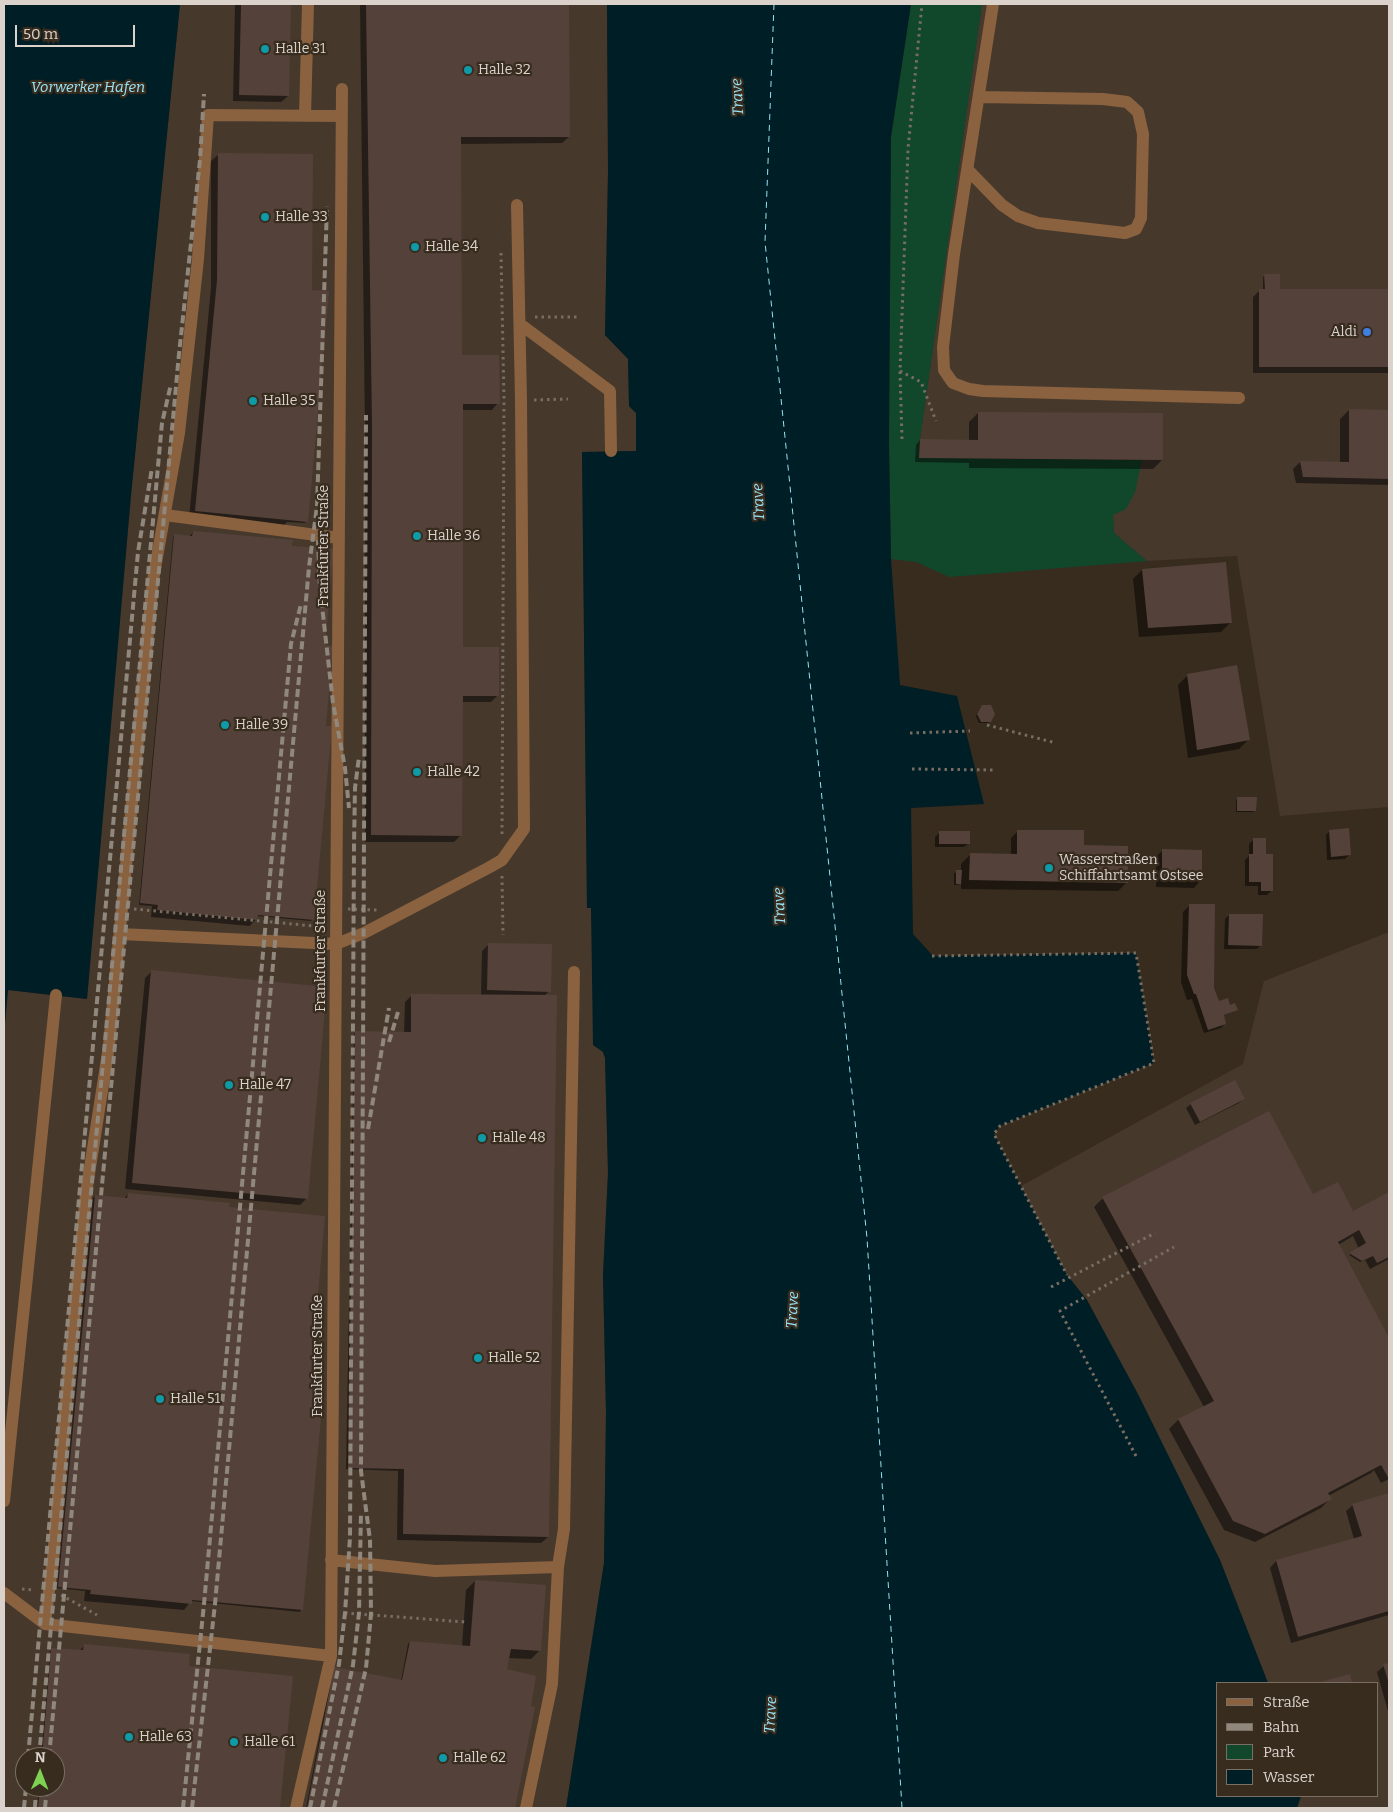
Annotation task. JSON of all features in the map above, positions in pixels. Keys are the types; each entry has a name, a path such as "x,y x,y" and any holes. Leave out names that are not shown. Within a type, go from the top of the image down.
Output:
{"street":[{"path":"305,116 308,4"},
{"path":"994,4 954,254 943,347 944,370 953,383 969,389 983,391 1239,398"},
{"name":"Frankfurter Straße","path":"296,1808 331,1656 342,89"},
{"path":"968,170 1002,205 1018,216 1038,223 1125,233 1136,229 1141,218 1143,134 1138,112 1127,102 1103,99 979,97"},
{"path":"45,1624 86,1193 109,1046 153,580 179,433 198,259 208,115 342,116"},
{"path":"120,934 336,944 364,933 502,860 524,830 520,321 517,205"},
{"path":"520,321 610,390 611,452"},
{"path":"165,515 338,538"},
{"path":"526,1808 552,1684 558,1568 564,1529 574,972"},
{"path":"4,1501 56,995"},
{"path":"332,1560 435,1571 558,1568"},
{"path":"9,1590 45,1624 331,1656"}],"path":[{"path":"902,439 900,371 908,149 922,4"},
{"path":"500,253 504,400 503,935"},
{"path":"502,317 520,321 579,317"},
{"path":"900,371 921,382 936,421"},
{"path":"988,725 1056,743"},
{"path":"910,733 970,731"},
{"path":"912,769 995,770"},
{"path":"123,908 330,927"},
{"path":"932,956 1136,953 1154,1063 1000,1126 994,1134 1068,1275"},
{"path":"1051,1287 1155,1233"},
{"path":"1136,1456 1060,1310 1174,1247"},
{"path":"9,1590 54,1592 102,1617"},
{"path":"331,1612 466,1622"}],"shaded area":[{"path":"180,4 607,4 608,172 605,335 628,359 629,406 636,413 636,451 582,452 587,908 591,908 599,1048 605,1058 608,1173 603,1275 606,1413 604,1563 566,1808 4,1808 4,1034 8,990 87,999 131,495"},
{"path":"982,4 1389,4 1389,807 1280,816 1237,556 1147,561 1114,533 1113,515 1126,508 1135,492 1141,460 919,458 920,439"},
{"path":"1389,932 1389,1808 1297,1808 1301,1797 1378,1797 1378,1682 1268,1682 1220,1560 1087,1300 1067,1275 1021,1186 1243,1064 1264,981"}],"green space":[{"path":"911,4 982,4 920,439 919,458 1142,460 1135,492 1126,509 1113,515 1114,533 1147,561 949,577 916,562 891,559 889,443 891,137"}],"water":[{"name":"Vorwerker Hafen","path":"4,4 180,4 131,495 87,999 8,990 4,1034"},
{"name":"Trave","path":"607,4 911,4 891,137 889,443 891,559 900,685 957,696 984,804 911,808 913,934 933,956 1136,953 1154,1063 1000,1126 994,1134 1067,1275 1087,1300 1138,1394 1220,1560 1268,1682 1216,1682 1216,1797 1301,1797 1297,1808 566,1808 604,1563 606,1413 603,1275 608,1173 605,1058 603,1052 593,1045 591,908 587,908 582,452 636,451 636,413 629,406 628,359 605,335 608,172"}],"building":[{"name":"Halle 31","path":"241,4 291,4 289,96 239,95"},
{"path":"366,4 569,4 570,137 461,137 462,355 499,355 500,404 463,404 463,647 499,647 499,696 463,696 462,836 371,835 372,426"},
{"path":"218,153 313,154 312,290 329,291 308,522 195,511 217,280"},
{"path":"1264,274 1280,274 1280,289 1389,289 1389,367 1259,367 1259,289 1265,289"},
{"path":"1349,409 1389,410 1389,479 1303,477 1300,461 1349,462"},
{"path":"978,412 1163,413 1163,460 919,458 920,439 978,440"},
{"path":"193,531 293,540 292,546 334,549 325,645 333,646 326,726 332,726 314,920 258,915 257,920 157,910 158,905 140,903 174,534 192,536"},
{"path":"1226,562 1232,623 1148,628 1142,569"},
{"path":"1237,665 1250,740 1197,750 1187,674"},
{"path":"982,705 991,705 995,714 991,722 981,722 977,714"},
{"path":"1237,797 1257,797 1256,811 1237,811"},
{"path":"1349,828 1351,855 1331,857 1329,830"},
{"name":"Wasserstraßen Schiffahrtsamt Ostsee","path":"1017,830 1084,830 1084,845 1128,846 1128,883 969,880 970,853 1017,854"},
{"path":"939,831 970,831 970,844 939,844"},
{"path":"1253,838 1266,838 1266,854 1273,854 1273,891 1261,891 1261,882 1249,882 1249,854 1253,854"},
{"path":"1162,849 1202,850 1202,881 1162,881"},
{"path":"956,870 962,870 961,884 956,884"},
{"path":"1189,904 1215,904 1214,988 1219,1001 1228,998 1230,1005 1235,1003 1238,1010 1224,1015 1226,1024 1208,1030 1196,994 1194,994 1187,975"},
{"path":"1229,914 1263,914 1262,946 1228,945"},
{"path":"488,943 552,944 551,992 487,990"},
{"name":"Halle 47","path":"151,970 327,987 308,1199 132,1183"},
{"path":"411,994 557,995 549,1537 403,1534 404,1469 348,1468 355,1031 411,1032"},
{"path":"1235,1080 1245,1099 1200,1122 1190,1103"},
{"path":"1269,1111 1313,1194 1338,1182 1353,1211 1389,1192 1389,1257 1377,1263 1373,1256 1362,1261 1349,1253 1366,1243 1359,1230 1338,1242 1389,1338 1389,1479 1381,1465 1328,1493 1332,1499 1265,1534 1233,1521 1178,1419 1214,1401 1102,1197"},
{"path":"128,1193 230,1203 229,1207 325,1216 310,1384 324,1386 303,1610 192,1600 192,1604 90,1594 91,1590 58,1587 95,1195 127,1198"},
{"path":"1389,1493 1389,1611 1298,1637 1276,1560 1362,1536 1352,1504"},
{"path":"475,1580 546,1585 541,1651 511,1649 507,1669 536,1676 531,1706 535,1707 515,1808 307,1808 334,1667 402,1680 410,1641 470,1646"},
{"path":"84,1644 190,1654 189,1666 293,1676 280,1808 38,1808 39,1797 65,1797 65,1747 43,1747 51,1648 83,1650"},
{"path":"1389,1663 1389,1684 1383,1664"},
{"path":"1350,1674 1352,1682 1321,1682"}],"ferry route":[{"path":"774,4 765,242 867,1238 902,1808"}],"railway":[{"path":"50,1747 179,354 200,160 204,94"},
{"path":"192,1808 215,1604 309,567 317,506 327,206"},
{"path":"40,1747 162,423 171,384"},
{"path":"334,1808 366,1668 371,1614 370,1540 361,1471 366,415"},
{"path":"29,1747 138,552 152,468"},
{"path":"318,540 320,588 333,703 345,768 349,808"},
{"path":"183,1808 204,1604 291,644 301,604"},
{"path":"310,1808 339,1664 345,1613 350,1537 354,845 355,788 359,757"},
{"path":"368,1129 389,1008"},
{"path":"389,1042 398,1012"},
{"path":"322,1808 353,1665 359,1613 361,1512"},
{"path":"24,1808 25,1797"},
{"path":"35,1808 36,1797"},
{"path":"45,1808 46,1797"}],"place":[{"name":"Halle 31","path":"265,49"},
{"name":"Halle 32","path":"468,70"},
{"name":"Halle 33","path":"265,217"},
{"name":"Halle 34","path":"415,247"},
{"name":"Aldi","path":"1367,332"},
{"name":"Halle 35","path":"253,401"},
{"name":"Halle 36","path":"417,536"},
{"name":"Halle 39","path":"225,725"},
{"name":"Halle 42","path":"417,772"},
{"name":"Wasserstraßen Schiffahrtsamt Ostsee","path":"1049,868"},
{"name":"Halle 47","path":"229,1085"},
{"name":"Halle 48","path":"482,1138"},
{"name":"Halle 52","path":"478,1358"},
{"name":"Halle 51","path":"160,1399"},
{"name":"Halle 63","path":"129,1737"},
{"name":"Halle 61","path":"234,1742"},
{"name":"Halle 62","path":"443,1758"}]}
